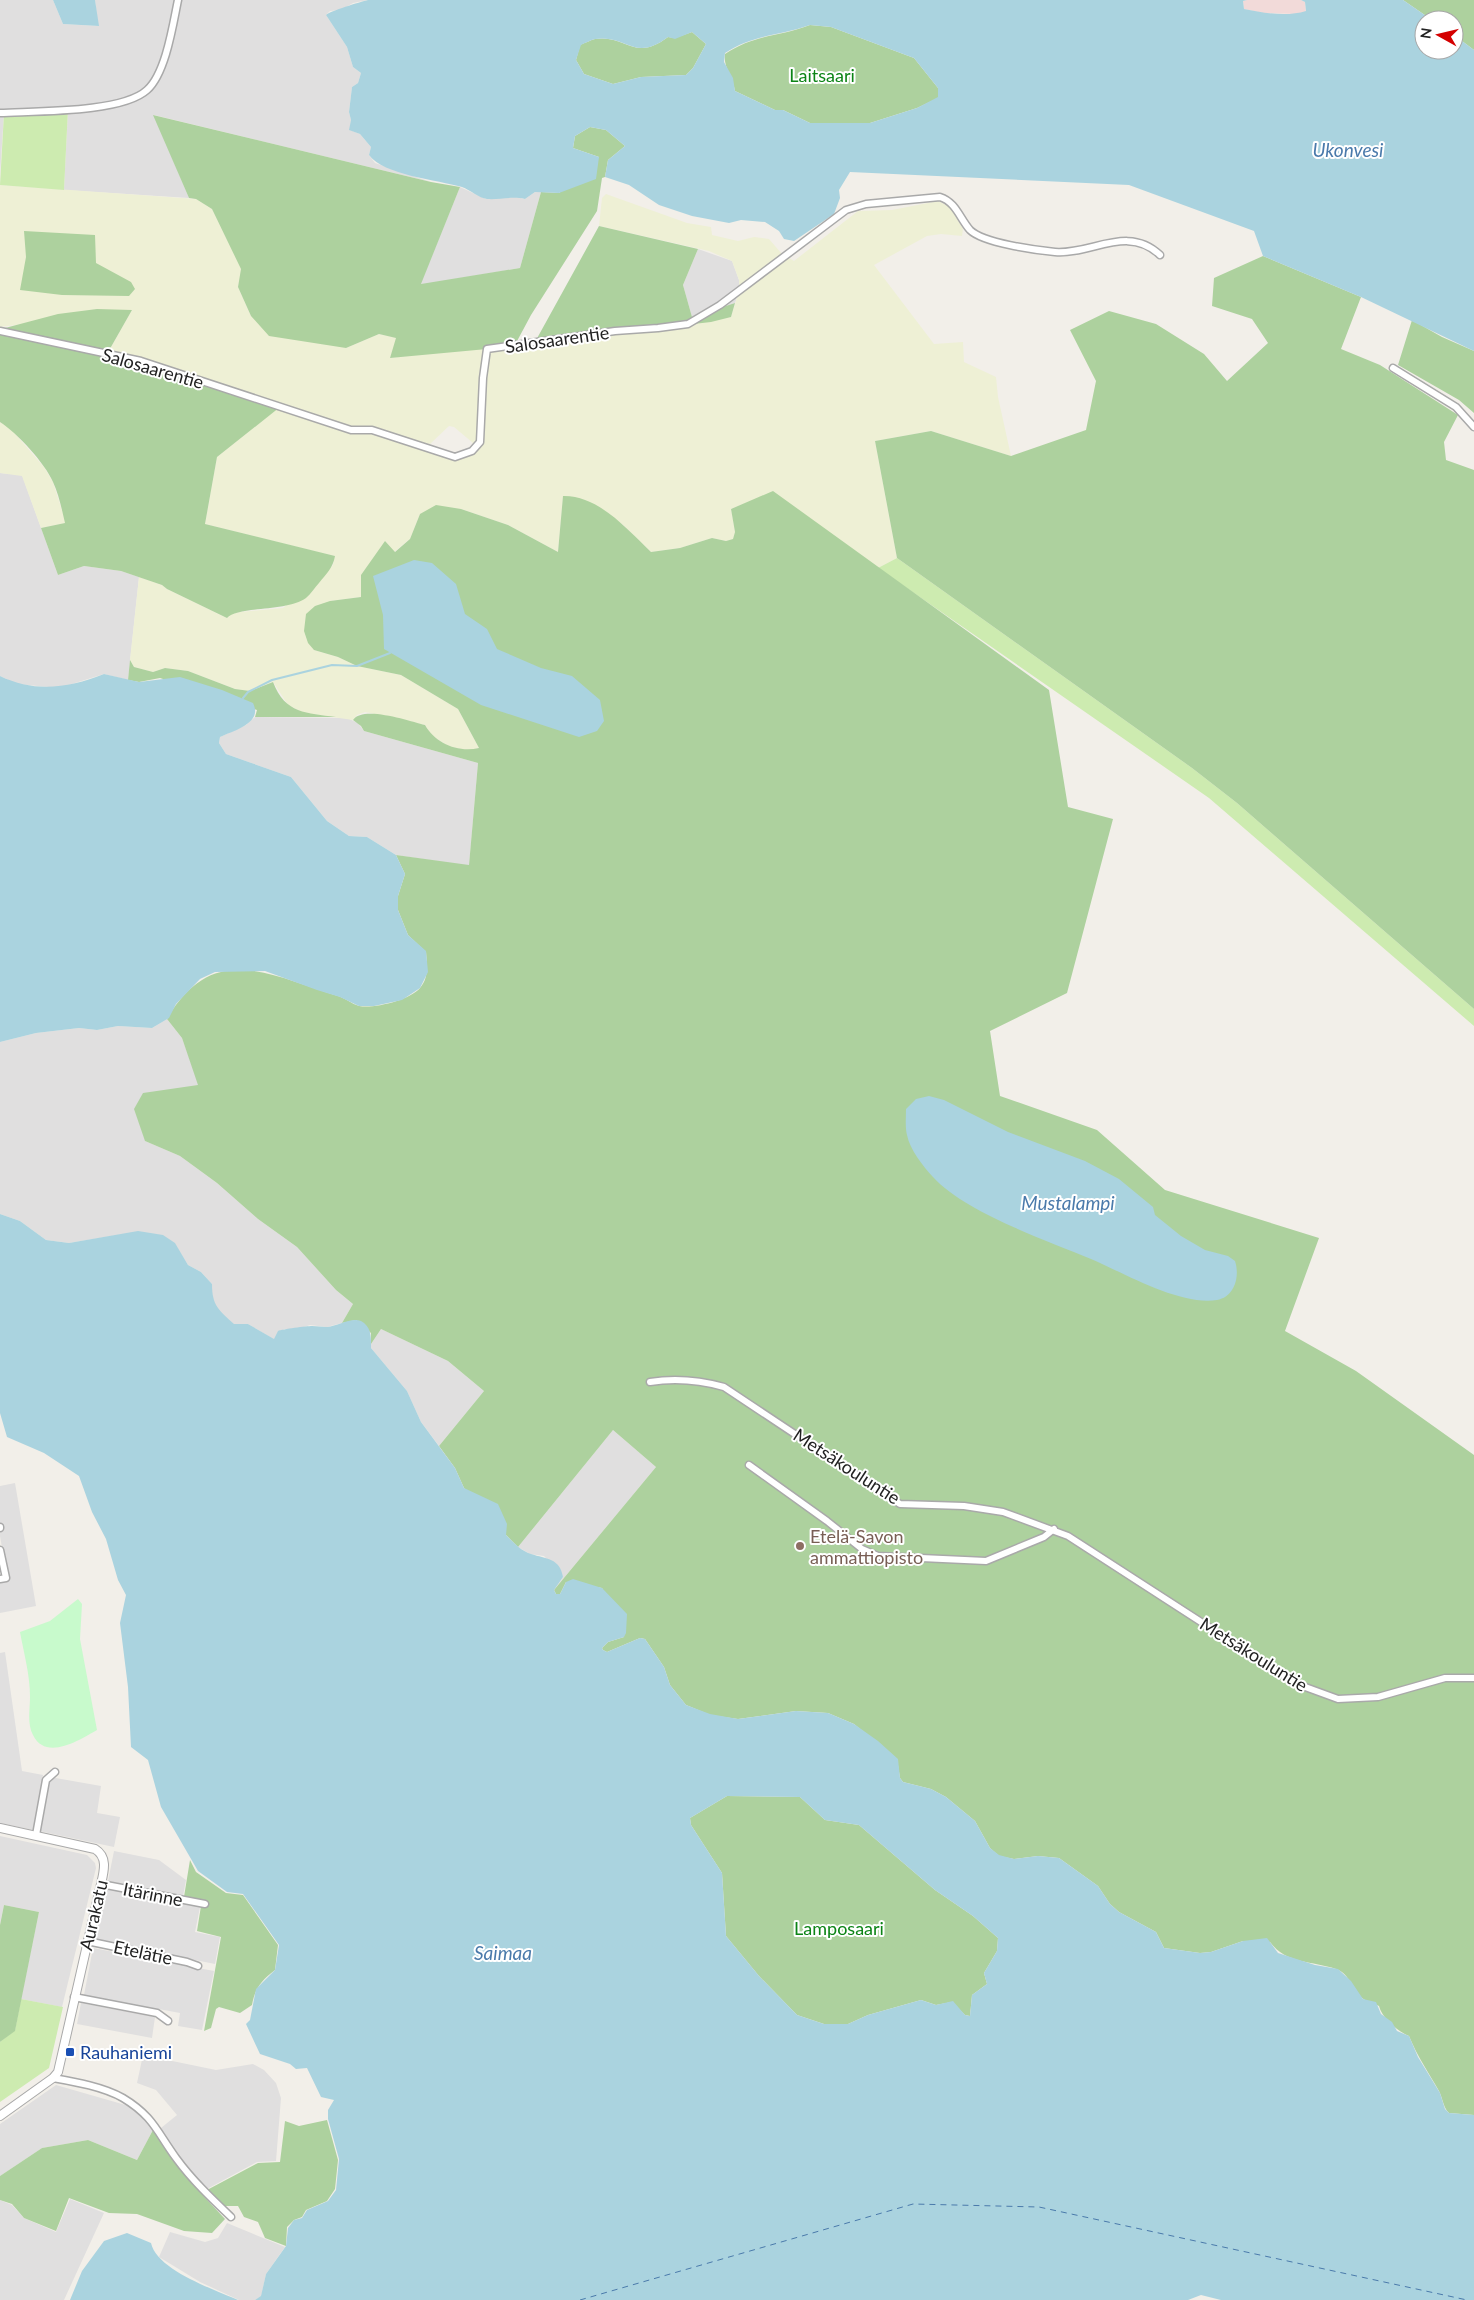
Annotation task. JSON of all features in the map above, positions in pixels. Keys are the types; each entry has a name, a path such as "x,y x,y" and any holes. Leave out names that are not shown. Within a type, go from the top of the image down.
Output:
{"street":[{"path":"0,113 89,108 129,101 148,90 160,69 172,30 178,0"},
{"name":"Salosaarentie","path":"0,332 141,362 351,430 372,430 455,457 472,452 480,442 483,378 487,349 615,330 658,328 688,324 720,305 804,244 840,214 860,206 940,197 952,204 971,230 985,239 1056,252 1069,252 1111,241 1125,240 1147,245 1160,255"},
{"path":"1393,368 1456,407 1474,427"},
{"name":"Metsäkouluntie","path":"650,1382 664,1380 703,1381 724,1387 900,1504 964,1506 1004,1512 1054,1529 1073,1539 1297,1684 1338,1699 1378,1697 1445,1678 1474,1678"},
{"path":"748,1465 827,1521 862,1549 878,1556 986,1561 1044,1537 1054,1529"},
{"path":"0,1550 6,1578 0,1579"},
{"path":"36,1835 46,1780 55,1772"},
{"name":"Aurakatu","path":"0,1828 98,1851 104,1861 101,1884 61,2061 53,2078"},
{"name":"Itärinne","path":"101,1884 205,1904"},
{"name":"Etelätie","path":"87,1941 198,1966"},
{"path":"74,1998 157,2013 168,2021"},
{"path":"0,2116 53,2078 107,2091 139,2109 153,2122 175,2157 198,2186 231,2217"}],"shaded area":[{"path":"0,0 53,0 63,24 98,26 95,0 368,0 353,3 341,10 330,11 326,15 347,47 353,67 361,73 358,83 352,87 349,112 351,120 350,130 360,134 371,147 369,155 375,163 431,182 154,115 189,198 64,190 68,109 4,113 0,174"},
{"path":"1301,0 1305,2 1306,12 1297,14 1262,13 1244,9 1243,1"},
{"path":"460,187 486,199 511,196 525,199 535,192 541,192 520,268 420,285"},
{"path":"698,249 732,261 739,280 739,291 735,303 692,317 683,285"},
{"path":"0,473 22,475 58,575 84,566 121,571 139,577 128,680 104,674 59,688 17,684 0,676"},
{"path":"255,717 347,718 358,723 364,731 478,763 469,866 396,855 367,837 349,836 327,821 291,777 226,754 219,743 220,737 246,725"},
{"path":"167,1019 182,1038 199,1085 145,1141 180,1156 217,1183 258,1219 297,1247 336,1290 353,1304 342,1323 327,1327 310,1325 298,1329 284,1329 275,1340 248,1324 234,1325 216,1308 212,1296 212,1284 201,1272 188,1265 175,1244 124,1234 69,1243 46,1240 20,1221 0,1214 0,1042 36,1033 79,1028 97,1030 118,1026 152,1028"},
{"path":"381,1329 448,1361 484,1391 439,1446 421,1422 407,1391 371,1348 371,1344"},
{"path":"613,1430 656,1467 554,1590 563,1577 544,1556 530,1554 518,1547"},
{"path":"15,1483 36,1606 0,1613 0,1583 8,1582 0,1536 0,1486"},
{"path":"5,1652 22,1771 43,1775 33,1830 0,1823 0,1653"},
{"path":"50,1777 101,1786 97,1813 120,1817 114,1847 39,1831"},
{"path":"0,1836 87,1855 95,1863 96,1868 62,2007 21,1999 39,1912 4,1905 0,1924"},
{"path":"114,1851 159,1860 186,1880 183,1896 108,1881"},
{"path":"105,1888 200,1907 195,1932 220,1937 215,1964 95,1940"},
{"path":"93,1948 214,1971 202,2030 178,2026 180,2013 84,1995"},
{"path":"81,2003 155,2017 152,2038 77,2024"},
{"path":"143,2055 216,2070 253,2064 264,2070 276,2083 281,2098 276,2161 257,2162 207,2189 178,2156 161,2128 177,2115 156,2090 137,2083"},
{"path":"56,2085 129,2106 143,2118 153,2130 137,2160 88,2140 42,2148 0,2176 0,2124"},
{"path":"70,2199 104,2213 64,2300 0,2300 0,2200 12,2205 24,2218 56,2232"},
{"path":"227,2223 285,2247 266,2274 261,2297 255,2300 239,2300 200,2282 159,2257 170,2232 205,2242 218,2238"}],"green space":[{"path":"1403,0 1474,0 1474,50 1464,42 1464,10 1418,10"},
{"name":"Laitsaari","path":"810,25 831,27 914,58 938,88 938,98 917,108 870,123 810,123 783,110 775,110 735,91 725,63 725,54 757,39"},
{"path":"692,32 706,44 693,68 686,75 641,77 613,84 584,74 576,60 580,45 595,39 615,40 638,48 647,48 668,37 675,38"},
{"path":"68,109 64,190 0,185 4,113"},
{"path":"153,115 431,182 460,187 421,284 520,268 541,192 559,193 599,157 573,148 575,136 590,127 606,130 625,146 608,160 605,177 602,178 597,211 531,315 516,343 487,349 390,358 396,338 379,334 346,348 269,336 251,316 238,287 241,269 212,209 196,199 189,198"},
{"path":"0,185 196,199 212,209 242,269 238,287 251,316 346,348 379,334 397,338 390,358 731,317 739,291 739,280 732,261 709,251 599,226 602,198 606,194 687,223 711,227 712,235 738,241 754,237 769,239 782,254 794,261 858,211 892,210 938,201 950,207 963,229 962,236 941,234 927,236 874,265 934,344 963,342 964,362 996,377 998,397 1011,456 931,431 875,441 897,558 878,568 773,492 731,509 735,532 733,539 726,541 712,538 680,548 651,552 622,524 563,497 558,552 508,525 461,509 420,514 410,539 394,552 385,542 361,597 330,601 314,650 338,657 357,666 401,675 458,709 479,748 468,751 448,746 431,735 425,725 404,720 365,712 357,715 353,720 304,713 288,705 273,682 250,691 235,689 188,671 165,668 153,672 134,667 130,660 139,577 162,585 227,618 230,614 240,612 283,608 333,565 334,556 205,524 217,457 279,407 107,354 132,310 0,327","holes":["449,426 454,427 473,443 469,452 455,459 442,457 428,449 406,445 406,441 430,444"]},
{"path":"599,226 698,249 683,285 692,317 735,303 731,317 711,322 535,342"},
{"path":"24,231 95,235 96,263 131,282 135,289 129,296 62,295 20,290 26,257"},
{"path":"1263,256 1361,297 1341,349 1380,365 1458,415 1444,442 1446,460 1474,470 1474,1009 1237,803 1192,768 897,558 875,441 931,431 1011,456 1086,430 1096,381 1070,330 1109,311 1156,324 1204,354 1227,381 1268,343 1252,319 1212,306 1214,278"},
{"path":"97,309 132,310 107,354 141,361 280,407 217,457 205,524 335,556 329,571 306,598 287,605 232,614 227,618 162,585 121,571 84,566 58,575 41,528 65,523 55,487 49,474 30,449 0,422 0,327 5,328 58,314"},
{"path":"1412,320 1442,337 1474,351 1474,413 1459,400 1398,365"},
{"path":"0,422 10,428 44,467 53,482 66,523 41,528 22,476 0,473"},
{"path":"773,491 1049,690 1068,807 1113,819 1067,993 990,1031 1000,1096 1097,1130 1165,1190 1319,1238 1285,1331 1356,1371 1474,1455 1474,2115 1449,2113 1447,2111 1439,2091 1409,2036 1391,2024 1383,2015 1379,2006 1361,1997 1341,1971 1292,1958 1276,1949 1270,1942 1243,1941 1211,1952 1200,1953 1164,1948 1156,1932 1119,1912 1110,1904 1098,1886 1059,1858 1038,1856 1014,1859 999,1856 990,1848 975,1821 946,1797 931,1789 903,1782 900,1778 897,1759 854,1724 828,1713 796,1711 738,1719 710,1715 686,1705 670,1685 664,1667 645,1639 640,1638 607,1652 603,1650 602,1648 608,1642 624,1637 602,1588 566,1582 560,1594 556,1594 554,1590 656,1467 613,1430 518,1547 464,1488 455,1468 439,1446 484,1391 448,1361 381,1329 371,1344 371,1333 356,1320 342,1323 353,1304 336,1290 297,1247 258,1219 217,1183 180,1156 145,1141 134,1109 143,1093 198,1085 182,1038 167,1019 185,994 204,979 223,971 244,970 266,973 289,980 341,997 359,1006 382,1005 400,1000 415,992 423,984 427,971 427,961 426,952 408,935 398,910 398,896 405,874 396,855 469,865 478,763 364,731 353,720 358,716 366,714 387,715 425,725 441,742 455,748 479,748 458,709 401,675 357,666 338,657 314,650 308,643 304,631 306,614 315,606 330,601 361,597 361,575 385,541 395,552 410,539 420,514 436,505 461,509 508,525 558,552 563,496 576,497 600,507 611,515 651,552 680,548 712,538 726,541 733,539 735,532 731,509"},
{"path":"897,558 1192,768 1237,803 1474,1009 1474,1026 1209,798 878,568"},
{"path":"130,660 134,667 153,672 165,668 188,671 235,689 250,691 273,682 284,700 298,710 306,713 336,717 255,717 257,710 160,678 139,682 128,680"},
{"path":"78,1599 82,1604 80,1639 97,1730 64,1746 46,1747 39,1743 31,1731 29,1681 20,1632 50,1621"},
{"name":"Lamposaari","path":"727,1796 800,1797 825,1820 859,1825 935,1890 973,1916 998,1938 997,1951 984,1973 987,1984 972,1995 970,2016 965,2015 952,2002 936,2005 921,2000 868,2015 848,2024 824,2024 797,2015 759,1976 726,1936 722,1873 691,1825 690,1818"},
{"path":"190,1860 196,1872 226,1893 243,1895 278,1945 275,1970 259,1985 252,2005 240,2013 219,2007 216,2009 211,2028 204,2031 221,1937 197,1931 201,1906 183,1903"},
{"path":"4,1905 39,1912 15,2031 0,2042 0,1925"},
{"path":"21,1999 63,2007 49,2068 0,2102 0,2042 15,2030"},
{"path":"327,2120 338,2160 335,2189 327,2201 306,2210 302,2217 294,2220 287,2227 286,2246 265,2238 258,2222 244,2217 238,2206 224,2206 207,2190 258,2163 280,2162 285,2121 299,2126"},
{"path":"153,2130 197,2189 225,2219 212,2233 184,2231 137,2214 109,2213 69,2198 56,2231 24,2218 12,2204 0,2200 0,2176 42,2148 88,2140 137,2160"}],"water":[{"path":"53,0 95,0 99,26 63,24"},
{"name":"Ukonvesi","path":"368,0 1247,0 1243,1 1244,9 1283,14 1306,11 1305,2 1301,0 1403,0 1418,10 1414,10 1414,60 1464,60 1464,42 1474,50 1474,351 1361,297 1263,256 1254,231 1129,185 850,172 839,190 840,198 834,214 794,241 784,239 779,231 765,222 741,220 729,223 692,216 659,205 629,185 605,177 608,160 625,146 606,130 590,127 575,136 573,148 599,157 596,179 559,193 535,192 525,199 487,199 462,187 398,172 376,162 369,155 371,147 360,134 349,130 352,87 358,83 361,73 353,67 347,47 326,15","holes":["810,25 831,27 914,58 938,88 938,97 917,108 870,123 810,123 783,110 775,110 735,91 733,78 724,62 725,53 746,42","692,32 706,44 693,68 686,75 641,77 613,84 584,74 576,60 581,45 595,39 615,40 638,48 647,48 668,37 675,39"]},
{"path":"414,560 432,563 456,584 465,614 487,629 497,649 541,668 572,676 600,700 604,721 597,731 579,737 481,705 384,649 383,615 373,576"},
{"path":"104,674 139,682 180,677 222,690 253,703 255,710 251,721 220,737 219,743 226,754 291,777 327,821 349,836 367,837 396,855 405,874 398,896 398,910 408,935 426,951 428,972 420,988 402,1000 374,1006 359,1006 340,997 265,971 215,972 200,979 176,1004 169,1018 152,1028 118,1026 97,1030 79,1028 36,1033 0,1042 0,676 26,685 52,687 78,683"},
{"name":"Mustalampi","path":"929,1096 944,1100 1008,1132 1085,1161 1119,1179 1153,1207 1155,1215 1181,1236 1205,1250 1228,1256 1235,1261 1237,1273 1232,1290 1223,1298 1202,1301 1170,1293 1007,1224 965,1202 947,1190 933,1177 917,1158 909,1141 906,1129 906,1109 916,1099"},
{"name":"Saimaa","path":"0,1214 20,1221 46,1240 69,1243 138,1231 163,1235 175,1243 188,1265 201,1272 212,1284 213,1298 217,1307 224,1315 234,1324 248,1324 274,1339 278,1331 284,1329 309,1326 327,1327 353,1320 365,1323 371,1337 371,1348 407,1391 421,1422 455,1468 464,1488 498,1504 507,1524 506,1535 517,1546 527,1553 552,1560 559,1566 563,1577 554,1590 556,1594 560,1594 566,1582 573,1579 602,1588 627,1614 624,1637 608,1642 602,1648 603,1650 607,1652 640,1638 645,1639 664,1667 670,1685 686,1705 710,1714 738,1719 796,1711 828,1713 854,1724 878,1741 898,1759 900,1778 903,1782 931,1789 946,1797 975,1821 990,1848 999,1855 1014,1859 1038,1856 1059,1858 1098,1886 1110,1904 1119,1912 1156,1932 1164,1948 1200,1953 1211,1952 1243,1941 1267,1938 1278,1953 1315,1965 1338,1969 1351,1981 1363,1999 1376,2002 1381,2014 1392,2022 1397,2031 1409,2036 1418,2057 1440,2093 1445,2109 1449,2113 1474,2115 1474,2300 1221,2300 1201,2295 1188,2300 255,2300 261,2296 266,2274 286,2246 288,2228 294,2220 302,2218 307,2210 328,2201 336,2190 339,2159 328,2119 328,2110 334,2100 321,2097 307,2068 296,2069 290,2064 260,2054 246,2024 250,2020 256,1989 275,1970 279,1945 243,1894 227,1892 198,1871 161,1807 148,1760 131,1747 128,1687 120,1623 126,1595 118,1580 106,1539 92,1512 79,1476 44,1453 7,1437 0,1413","holes":["727,1796 800,1797 825,1820 859,1825 935,1890 973,1916 998,1938 997,1951 984,1973 987,1984 972,1995 970,2016 965,2015 953,2001 936,2005 921,2000 868,2015 848,2024 824,2024 797,2015 759,1976 726,1936 722,1873 691,1825 690,1818"]},
{"path":"127,2233 151,2243 155,2253 164,2262 187,2278 238,2300 70,2300 82,2271 104,2241"}],"waterway":[{"path":"243,698 248,692 272,680 332,665 357,666 390,653"}],"ferry route":[{"path":"580,2300 913,2204 1039,2207 1467,2300"}],"place":[{"name":"Etelä-Savon ammattiopisto","path":"800,1546"},
{"name":"Rauhaniemi","path":"70,2052"}]}
